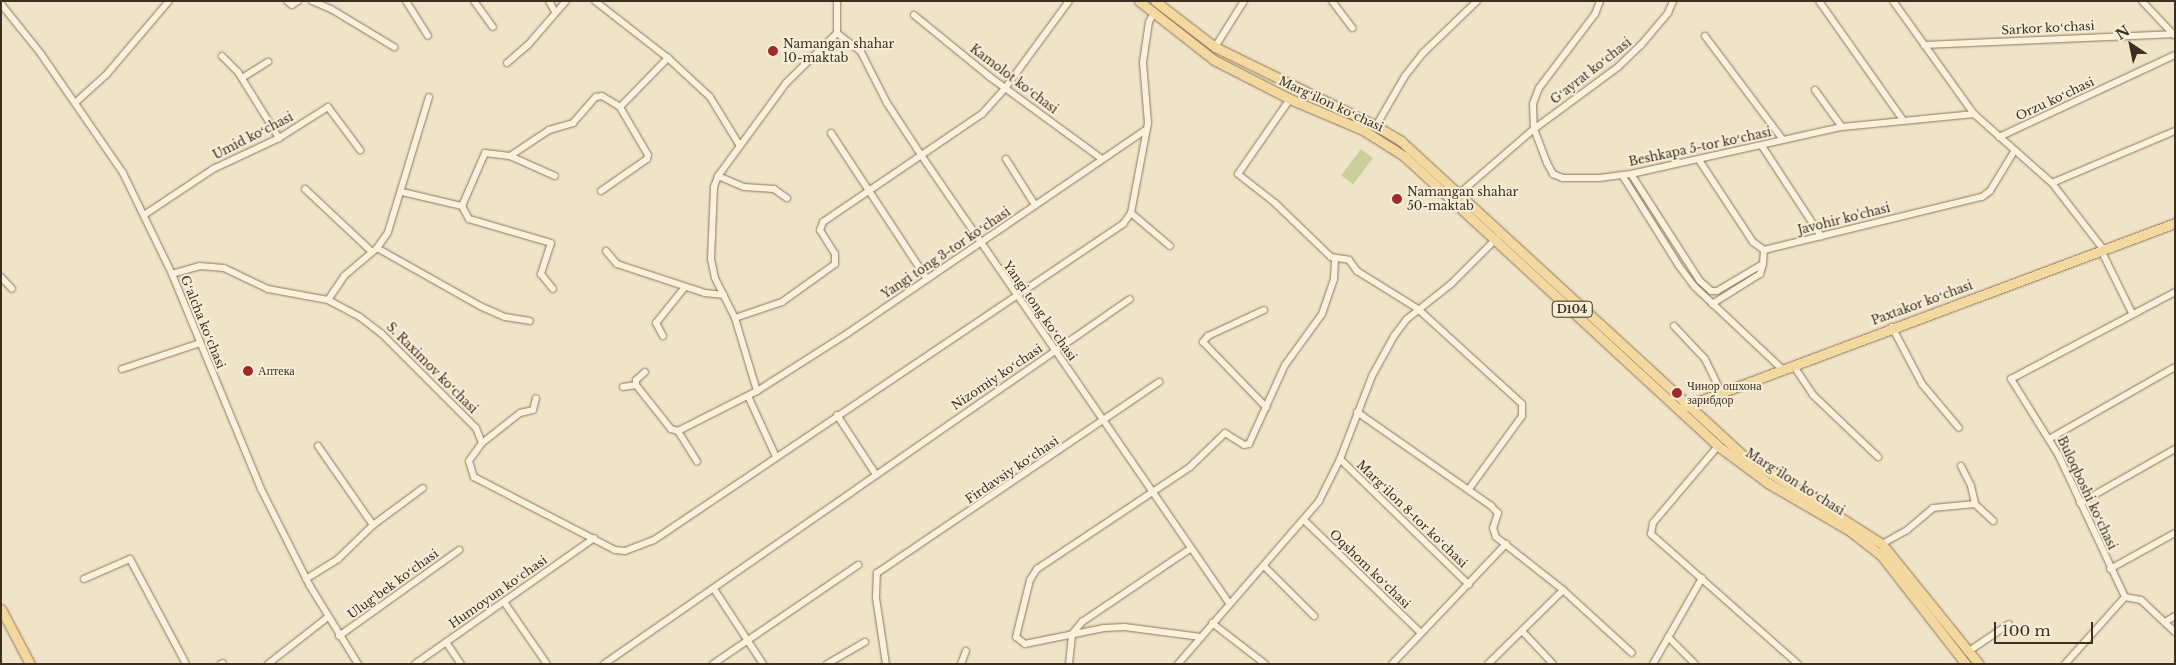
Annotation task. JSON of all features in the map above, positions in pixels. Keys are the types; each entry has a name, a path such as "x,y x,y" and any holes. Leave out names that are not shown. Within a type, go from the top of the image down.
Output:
{"main road":[{"name":"Margʻilon koʻchasi","path":"1139,1 1214,60 1290,99 1362,130 1398,152 1683,407 1758,466 1861,528 1882,544 1979,664"},
{"name":"Margʻilon koʻchasi","path":"1155,1 1215,47 1376,126 1400,141 1460,193 1683,407 1718,446 1768,483 1850,532 1881,555 1966,664"},
{"name":"Paxtakor koʻchasi","path":"1683,407 1892,327 2175,223"},
{"path":"1,609 5,625 30,664"}],"street":[{"path":"75,103 106,75 169,1"},
{"path":"287,1 292,4 298,1"},
{"path":"312,1 331,9 394,46"},
{"path":"406,1 428,36"},
{"path":"474,1 493,27"},
{"path":"549,1 555,12"},
{"path":"507,63 528,45 566,1"},
{"path":"595,1 668,58 710,97 740,146"},
{"path":"757,391 736,318 714,278 711,259 714,187 718,176 786,83 837,33 837,1"},
{"path":"736,318 782,302 835,264 835,254 820,230 821,226 868,191 982,114 1006,87 1068,1"},
{"path":"1215,47 1244,1"},
{"path":"1332,1 1352,28"},
{"path":"1376,126 1405,76 1423,53 1477,1"},
{"path":"1534,129 1535,95 1595,14 1600,1"},
{"name":"Gʻayrat koʻchasi","path":"1460,193 1534,129 1618,67 1641,45 1668,14 1673,1"},
{"path":"1819,1 1903,120"},
{"path":"1893,1 1974,114 2052,183 2102,250 2132,313 2175,292"},
{"path":"2142,1 2173,35"},
{"name":"Gʻalcha koʻchasi","path":"1,4 75,103 122,173 172,274 244,450 306,579 339,636 358,664"},
{"path":"536,398 533,410 520,413 482,443 469,461 474,477 615,550 625,551 654,540 1015,296 1104,239 1123,224 1131,213 1148,117 1143,62 1149,22 1154,12"},
{"name":"Kamolot koʻchasi","path":"914,15 1102,160"},
{"name":"Yangi tong koʻchasi","path":"837,33 861,52 887,103 1015,296 1229,603"},
{"name":"Sarkor koʻchasi","path":"1924,45 2173,35"},
{"name":"Beshkapa 5-tor koʻchasi","path":"1705,36 1783,140"},
{"name":"Orzu koʻchasi","path":"1999,137 2175,55"},
{"path":"222,56 242,78 279,138"},
{"path":"620,107 668,58"},
{"path":"242,78 268,62"},
{"path":"1815,90 1842,127"},
{"path":"328,300 344,276 374,250 388,232 402,192 429,97"},
{"path":"510,156 549,130 572,123 596,97 608,98 620,107 648,155 647,160 601,191"},
{"path":"1290,99 1238,174 1275,203 1335,259 1349,260 1365,276 1399,294 1418,309 1485,367 1523,407 1522,416 1469,489"},
{"name":"Umid koʻchasi","path":"144,215 213,169 279,138 330,108 360,150"},
{"name":"Beshkapa 5-tor koʻchasi","path":"1534,129 1554,174 1572,179 1631,174 1842,127 1974,114"},
{"name":"Yangi tong 3-tor koʻchasi","path":"678,431 757,391 927,279 1146,130"},
{"path":"2052,183 2175,131"},
{"path":"831,133 927,279"},
{"path":"1762,146 1821,236"},
{"name":"Javohir ko'chasi","path":"1764,250 1982,197 1990,191 2015,150"},
{"path":"553,289 541,274 552,243 473,221 466,216 462,206 485,153 510,156 555,176"},
{"path":"1006,159 1035,205"},
{"path":"1699,160 1753,242 1764,250 1760,274 1712,304"},
{"path":"1631,174 1705,288 1717,291 1763,264"},
{"name":"Beshkapa 5-tor koʻchasi","path":"1622,175 1679,266 1712,304 1782,369"},
{"path":"718,176 744,187 774,189 787,198"},
{"path":"305,189 374,250 480,306 505,317 530,321"},
{"path":"402,192 462,206"},
{"path":"1131,213 1170,246"},
{"path":"1178,664 1229,603 1304,521 1340,459 1357,412 1394,336 1418,309 1451,284 1496,239"},
{"path":"606,251 617,264 685,287 724,295"},
{"path":"1201,637 1125,627 1072,634 1024,644 1018,640 1017,631 1033,573 1200,460 1225,433 1244,445 1249,444 1291,354 1322,314 1334,279 1335,259"},
{"name":"S. Raximov koʻchasi","path":"172,274 200,266 216,266 268,289 328,300 382,334 467,418 482,443"},
{"path":"1,277 12,289"},
{"path":"663,336 656,323 685,287"},
{"name":"Nizomiy koʻchasi","path":"604,664 714,589 875,474 1130,299"},
{"path":"1264,310 1215,332 1203,342 1266,407"},
{"name":"Buloqboshi koʻchasi","path":"2125,596 2110,569 2049,439 2012,385 2013,376 2132,313"},
{"path":"1674,326 1705,359 1721,392"},
{"path":"1892,327 1922,384 1959,428"},
{"path":"122,369 200,343"},
{"path":"1793,365 1813,395 1878,457"},
{"path":"2049,439 2175,367"},
{"path":"645,372 636,380 636,385 671,429 678,431 697,461"},
{"name":"Firdavsiy koʻchasi","path":"886,664 876,598 877,573 1103,422 1159,382"},
{"path":"623,386 636,385"},
{"path":"748,396 776,458"},
{"path":"1357,412 1469,489 1498,513 1493,533 1563,590 1632,653"},
{"path":"837,416 875,474"},
{"path":"318,446 373,525"},
{"path":"1718,446 1650,531 1798,664"},
{"path":"2080,504 2175,449"},
{"name":"Margʻilon 8-tor koʻchasi","path":"1340,459 1469,584"},
{"path":"1961,466 1971,486 1975,504 1993,521"},
{"path":"306,579 338,558 373,525 423,488"},
{"path":"1882,544 1907,530 1933,508 1975,504"},
{"name":"Oqshom koʻchasi","path":"1304,521 1421,633"},
{"path":"2110,569 2175,533"},
{"name":"Humoyun koʻchasi","path":"415,664 594,538"},
{"path":"1392,664 1506,544"},
{"path":"1069,664 1072,634 1091,615 1190,548"},
{"name":"Ulugʻbek koʻchasi","path":"339,636 459,550"},
{"path":"84,579 130,559 186,664"},
{"path":"713,664 858,565"},
{"path":"1264,566 1314,616"},
{"path":"1652,664 1702,578"},
{"path":"714,589 763,664"},
{"path":"1488,664 1563,590"},
{"path":"2065,664 2125,596 2141,600 2175,632"},
{"path":"504,602 546,664"},
{"path":"2165,622 2175,616"},
{"path":"268,664 328,617"},
{"path":"1212,624 1265,664"},
{"path":"1969,651 2009,624"},
{"path":"1522,631 1553,664"},
{"path":"1668,637 1695,664"},
{"path":"446,642 461,664"},
{"path":"827,664 865,642"},
{"path":"961,664 966,651"}],"green space":[{"path":"1361,149 1373,158 1353,184 1341,175"}],"place":[{"name":"Namangan shahar 10-maktab","path":"773,51"},
{"name":"Namangan shahar 50-maktab","path":"1397,199"},
{"name":"Аптека","path":"248,371"},
{"name":"Чинор ошхона зарибдор","path":"1677,393"}]}
